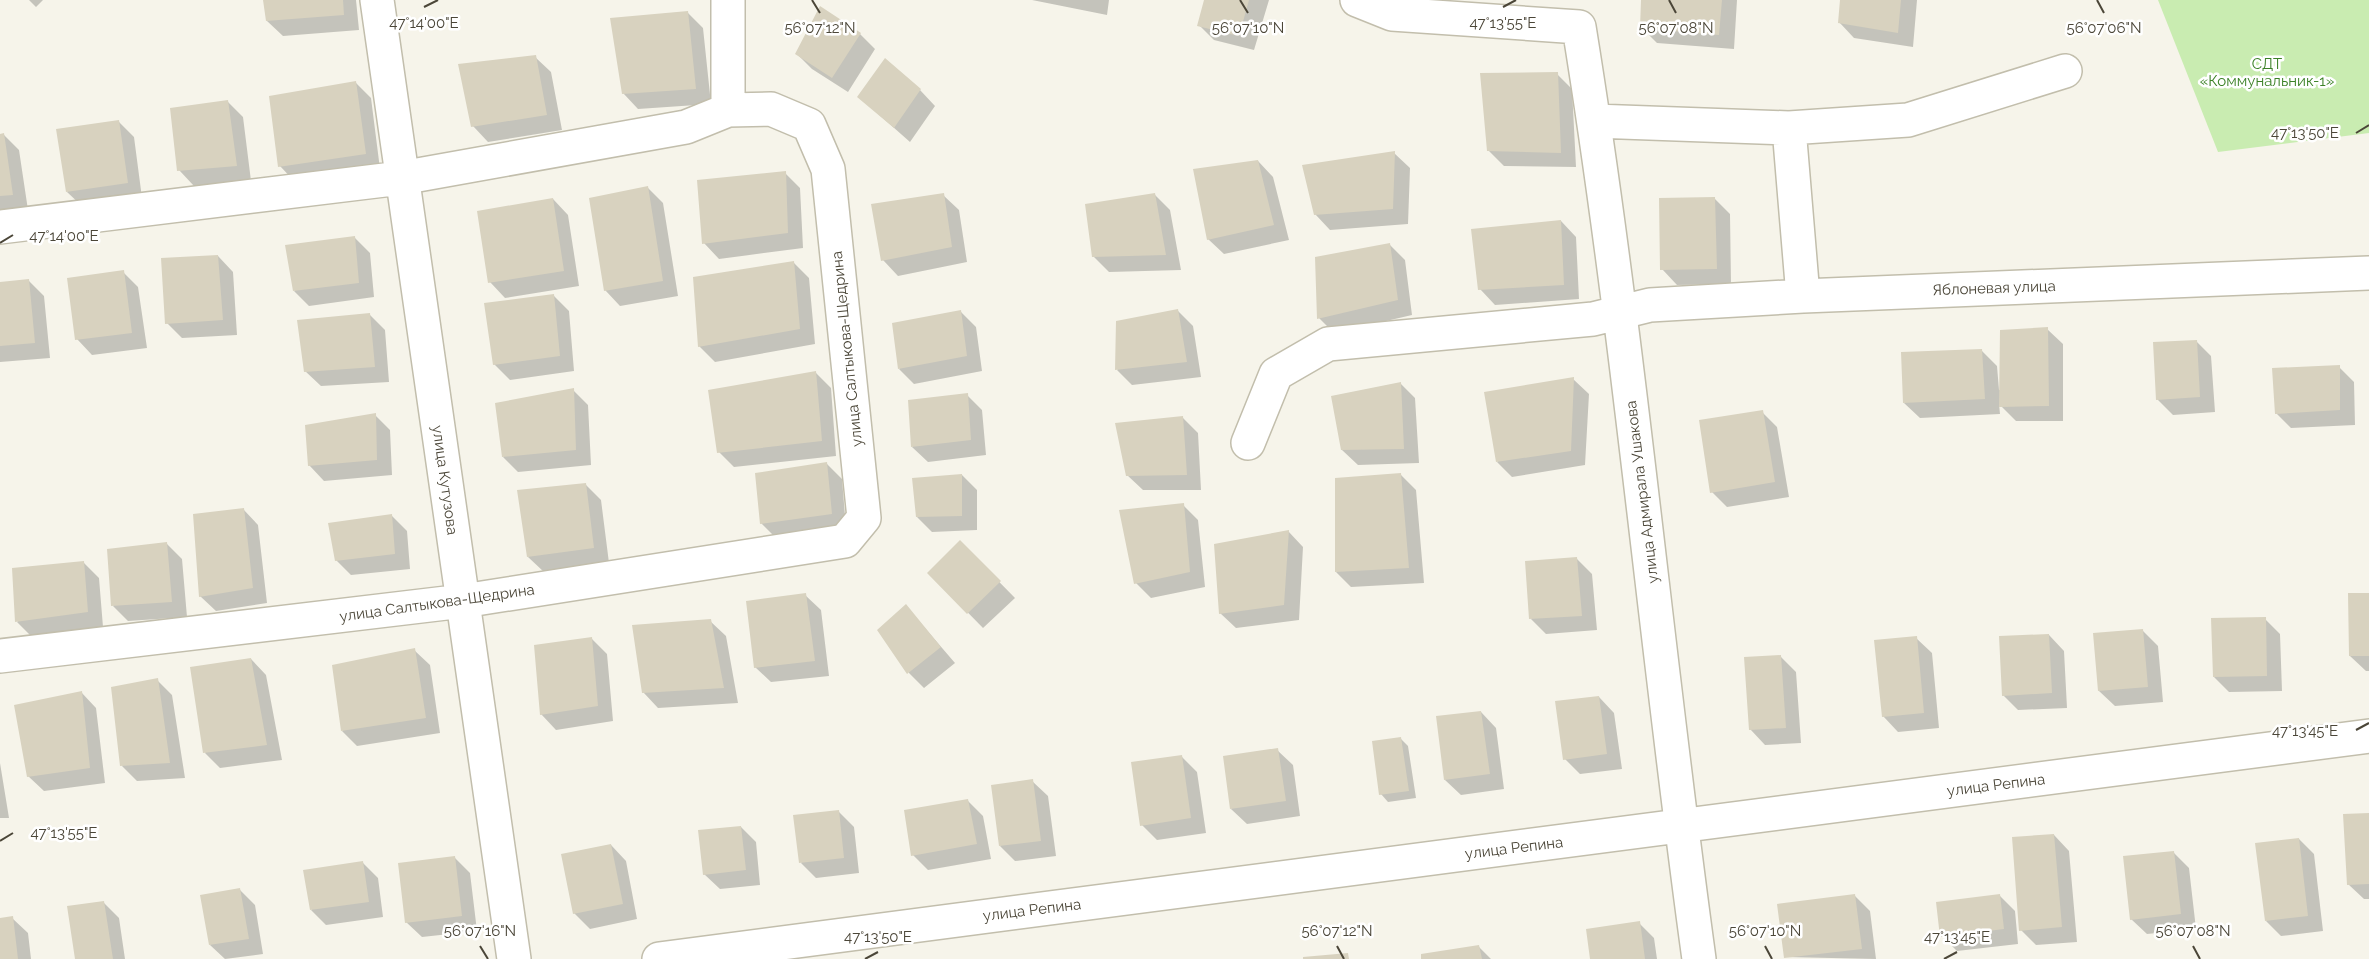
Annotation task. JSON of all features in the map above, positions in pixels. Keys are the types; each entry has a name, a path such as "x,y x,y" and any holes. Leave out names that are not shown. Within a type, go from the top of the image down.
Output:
{"street":[{"name":"улица Кутузова","path":"377,0 514,959"},
{"path":"728,0 728,110"},
{"name":"улица Адмирала Ушакова","path":"1358,0 1392,14 1579,27 1621,312 1681,826 1699,959"},
{"path":"1594,121 1789,128 1908,120 2065,70"},
{"name":"улица Салтыкова-Щедрина","path":"0,227 401,178 686,128 728,110 771,109 809,124 828,169 864,518 845,541 463,601 0,656"},
{"path":"1789,128 1803,296"},
{"name":"Яблоневая улица","path":"1248,443 1276,374 1328,344 1593,320 1650,305 1803,296 2369,273"},
{"name":"улица Репина","path":"659,959 2369,736"}],"green space":[{"name":"СДТ «Коммунальник-1»","path":"2158,0 2369,0 2369,133 2218,152"}],"building":[{"path":"263,0 343,0 344,15 266,21"},
{"path":"1204,0 1249,0 1239,36 1197,26"},
{"path":"1641,0 1722,0 1719,35 1640,28"},
{"path":"1840,0 1901,0 1898,33 1838,23"},
{"path":"820,6 861,33 832,78 795,54"},
{"path":"688,11 696,89 622,94 610,18"},
{"path":"536,55 547,115 471,127 458,64"},
{"path":"885,58 921,89 894,128 857,97"},
{"path":"1558,72 1561,153 1487,151 1480,73"},
{"path":"356,81 366,154 278,167 269,96"},
{"path":"228,100 237,166 177,171 170,108"},
{"path":"119,120 128,183 66,192 56,129"},
{"path":"4,133 13,195 0,196 0,134"},
{"path":"1395,151 1393,209 1314,215 1302,165"},
{"path":"1258,160 1274,225 1207,240 1193,169"},
{"path":"786,171 788,233 702,244 697,180"},
{"path":"648,186 663,281 604,291 589,198"},
{"path":"944,193 952,247 881,261 871,204"},
{"path":"1155,193 1166,255 1092,257 1085,204"},
{"path":"1715,197 1717,269 1660,270 1659,198"},
{"path":"553,198 564,271 488,283 477,211"},
{"path":"1561,220 1564,285 1478,290 1471,229"},
{"path":"355,236 359,283 293,291 285,245"},
{"path":"1390,243 1398,300 1317,319 1315,257"},
{"path":"218,255 223,320 165,324 161,258"},
{"path":"794,261 800,329 698,347 693,277"},
{"path":"124,270 132,333 75,340 67,278"},
{"path":"29,279 35,343 0,346 0,282"},
{"path":"554,294 560,356 493,365 484,303"},
{"path":"1178,309 1187,362 1115,370 1116,321"},
{"path":"961,310 967,356 898,369 892,323"},
{"path":"370,313 375,367 304,372 297,320"},
{"path":"2048,327 2049,406 1999,407 2000,330"},
{"path":"2197,340 2200,397 2156,400 2153,342"},
{"path":"1982,349 1985,399 1903,403 1901,352"},
{"path":"2340,365 2340,410 2275,414 2272,368"},
{"path":"816,371 822,441 717,453 708,390"},
{"path":"1574,377 1571,451 1496,462 1484,392"},
{"path":"1401,382 1404,449 1341,450 1331,396"},
{"path":"574,388 576,450 502,457 495,403"},
{"path":"968,393 971,440 911,447 908,400"},
{"path":"1763,410 1775,482 1710,493 1699,420"},
{"path":"376,413 377,460 308,466 305,425"},
{"path":"1183,416 1187,475 1126,476 1115,423"},
{"path":"827,462 832,514 760,524 755,473"},
{"path":"1401,473 1409,568 1335,572 1335,478"},
{"path":"962,474 962,516 916,517 912,478"},
{"path":"586,483 594,548 527,557 517,490"},
{"path":"1184,503 1190,572 1134,584 1119,510"},
{"path":"244,508 253,588 199,597 193,514"},
{"path":"392,514 395,554 335,561 328,523"},
{"path":"1289,530 1284,605 1219,614 1214,544"},
{"path":"960,540 1001,581 967,614 927,573"},
{"path":"167,542 172,602 111,606 107,549"},
{"path":"1577,557 1582,616 1529,619 1525,561"},
{"path":"84,561 88,612 15,622 12,568"},
{"path":"806,593 815,661 754,668 746,601"},
{"path":"2348,593 2369,593 2369,656 2349,656"},
{"path":"906,604 941,647 907,674 877,630"},
{"path":"2266,617 2267,676 2213,677 2211,618"},
{"path":"711,619 724,688 642,693 632,625"},
{"path":"2143,629 2148,687 2098,691 2093,633"},
{"path":"2049,634 2052,693 2002,696 1999,636"},
{"path":"1917,636 1924,713 1882,717 1874,640"},
{"path":"592,637 598,706 540,715 534,645"},
{"path":"415,648 426,718 341,731 332,665"},
{"path":"1781,655 1786,728 1749,730 1744,657"},
{"path":"251,658 267,745 203,753 190,667"},
{"path":"158,678 170,763 120,766 111,687"},
{"path":"82,691 90,768 27,777 14,705"},
{"path":"1599,696 1607,754 1563,760 1555,701"},
{"path":"1481,711 1490,774 1444,780 1436,716"},
{"path":"1401,737 1409,791 1379,795 1372,741"},
{"path":"1278,748 1286,801 1230,809 1223,756"},
{"path":"1182,755 1191,818 1140,826 1131,762"},
{"path":"1033,779 1041,841 999,846 991,785"},
{"path":"968,799 977,844 911,856 904,810"},
{"path":"839,810 844,858 799,863 793,815"},
{"path":"2369,813 2369,884 2347,885 2343,814"},
{"path":"741,826 746,870 703,875 698,830"},
{"path":"2054,834 2062,927 2019,931 2012,837"},
{"path":"2299,838 2308,916 2265,921 2255,843"},
{"path":"611,844 623,904 573,914 561,854"},
{"path":"2174,851 2181,914 2130,920 2123,856"},
{"path":"455,856 462,916 405,923 398,863"},
{"path":"363,861 369,902 310,910 303,870"},
{"path":"240,888 249,939 209,945 200,895"},
{"path":"1855,894 1862,949 1784,958 1777,904"},
{"path":"2000,894 2004,929 1940,937 1936,902"},
{"path":"104,901 113,959 75,959 67,906"},
{"path":"13,916 18,959 0,959 0,918"},
{"path":"1640,921 1645,959 1590,959 1586,929"},
{"path":"1479,945 1482,959 1421,959 1421,954"},
{"path":"1348,953 1349,959 1303,959 1303,957"}]}
